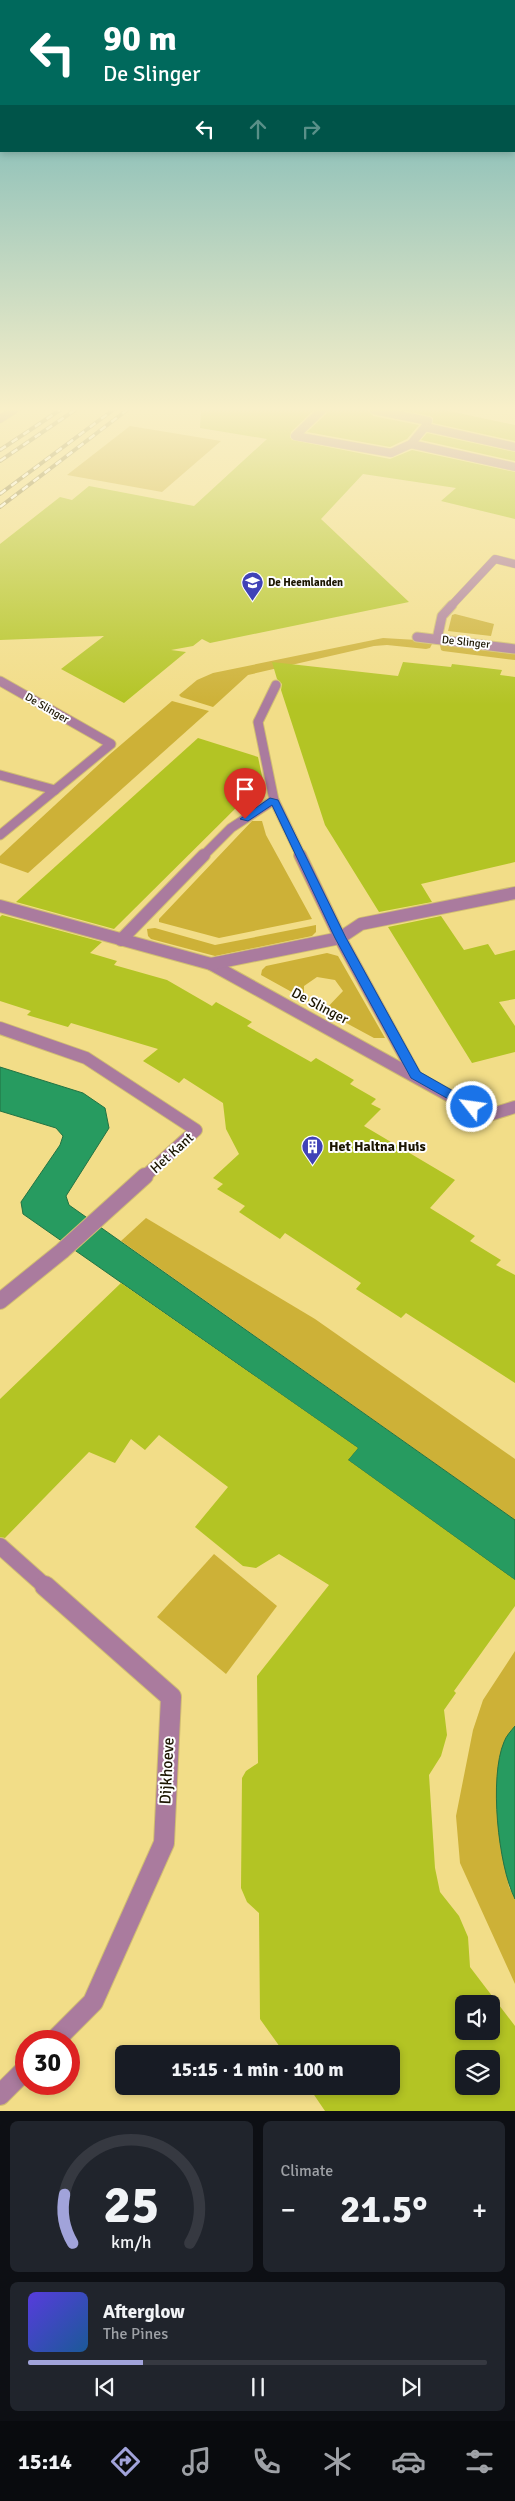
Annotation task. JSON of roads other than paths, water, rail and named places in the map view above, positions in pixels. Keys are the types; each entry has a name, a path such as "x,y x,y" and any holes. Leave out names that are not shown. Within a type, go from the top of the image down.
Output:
{"street":[{"path":"437,639 442,616 495,559 515,564"},
{"name":"De Slinger","path":"417,637 515,649"},
{"name":"De Slinger","path":"0,681 111,744 0,835"},
{"path":"276,685 258,722 274,800 340,938 415,1075"},
{"path":"0,776 55,790"},
{"path":"121,940 231,828 274,800"},
{"name":"De Slinger","path":"211,964 340,938 361,924 515,893"},
{"name":"De Slinger","path":"0,906 211,964 415,1075 486,1116 515,1107"},
{"name":"Het Kant","path":"0,1028 86,1058 196,1130 62,1251 0,1301"},
{"name":"Dijkhoeve","path":"0,1546 170,1697 164,1843 93,2002 65,2030"},
{"path":"0,2095 15,2080"}],"place":[{"name":"De Heemlanden","path":"252,601"},
{"name":"Het Haltna Huis","path":"313,1165"}]}
